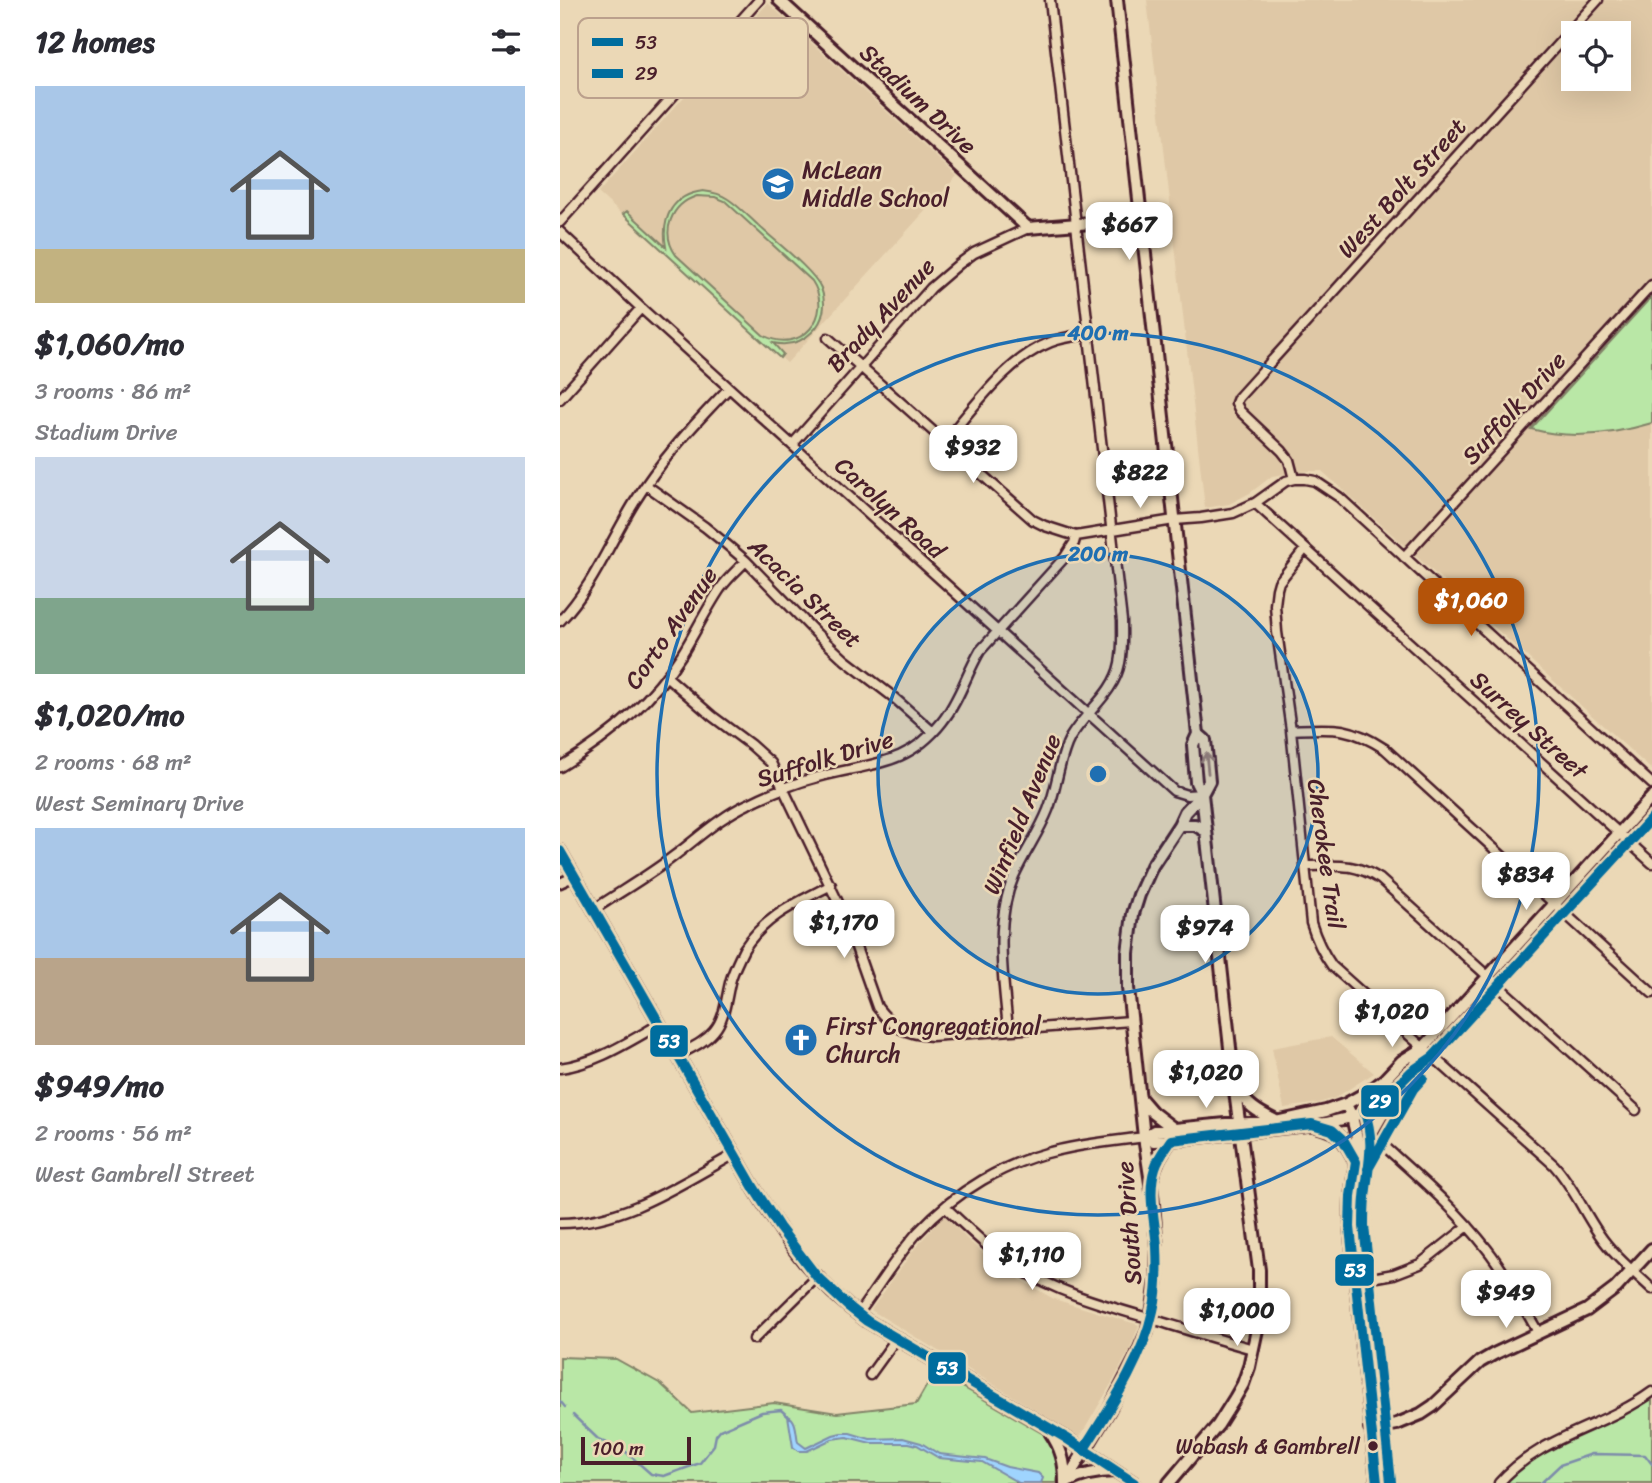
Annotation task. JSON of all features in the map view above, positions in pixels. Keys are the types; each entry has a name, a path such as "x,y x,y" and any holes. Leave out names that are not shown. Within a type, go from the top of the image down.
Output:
{"street":[{"path":"743,18 759,0"},
{"name":"Stadium Drive","path":"779,0 799,18"},
{"name":"Winfield Avenue","path":"1008,1030 1002,953 1003,911 1014,876 1037,836 1049,807 1070,739 1113,682 1120,665 1122,621 1050,0"},
{"path":"1116,0 1198,734 1193,745 1196,782 1202,794 1234,1084 1259,1270 1259,1320 1243,1384 1218,1425 1168,1483"},
{"name":"West Bolt Street","path":"1294,479 1289,460 1282,451 1240,411 1236,403 1239,396 1598,0"},
{"name":"Stadium Drive","path":"808,27 1028,228"},
{"path":"560,222 671,98"},
{"name":"Brady Avenue","path":"792,445 931,288 959,264 987,246 1028,228 1141,219"},
{"name":"Carolyn Road","path":"560,232 1174,791 1187,795 1202,794"},
{"name":"Suffolk Drive","path":"1404,558 1652,285"},
{"path":"560,398 641,308"},
{"path":"945,441 1006,371 1036,349 1051,342 1088,334"},
{"path":"828,338 1032,520 1076,536 1233,513 1255,503 1286,481 1315,481 1339,497 1652,784"},
{"path":"560,621 586,588 646,485 679,442 729,388"},
{"name":"Acacia Street","path":"646,485 705,527 746,561 845,660 933,732"},
{"name":"Surrey Street","path":"1255,503 1652,863"},
{"name":"Suffolk Drive","path":"593,909 662,865 723,817 747,804 783,788 818,777 887,762 908,754 933,732 951,710 980,652 1065,557 1076,536"},
{"name":"Cherokee Trail","path":"1305,549 1279,582 1276,597 1277,632 1291,730 1311,923 1315,938 1332,965 1554,1165 1567,1180 1609,1247 1652,1289"},
{"name":"Corto Avenue","path":"560,767 613,731 643,703 681,656 721,589 746,561"},
{"path":"666,676 771,763 846,919 877,1007 898,1029 916,1035 932,1036 1131,1021"},
{"path":"1291,730 1332,727 1343,729 1367,737 1385,749 1652,993"},
{"name":"South Drive","path":"1065,1483 1109,1410 1135,1360 1151,1319 1158,1263 1131,1021 1128,953 1133,914 1152,866 1185,812 1202,794"},
{"path":"858,1314 910,1241 945,1207 973,1185 1017,1162 1078,1146 1144,1137 1154,1141 1173,1134 1299,1118 1346,1104 1371,1090 1402,1061 1423,1048 1652,797"},
{"path":"1179,825 1195,825 1206,831"},
{"path":"560,851 735,1154 796,1254 838,1298 858,1314 1084,1449 1134,1483"},
{"path":"1305,866 1354,867 1370,873 1391,888 1636,1110"},
{"path":"560,883 575,876"},
{"path":"678,1055 705,1040 719,1025 736,965 744,949 766,922 831,885"},
{"path":"560,1068 603,1055 660,1024"},
{"path":"1241,1127 1312,1124 1352,1117 1390,1094 1414,1068 1423,1048"},
{"path":"1356,1162 1402,1081"},
{"path":"1234,1084 1242,1098 1253,1109 1276,1122"},
{"path":"1140,1098 1167,1124 1173,1134"},
{"path":"1346,1104 1357,1138 1350,1227 1377,1483"},
{"path":"1312,1124 1336,1133 1344,1140 1356,1162"},
{"path":"1151,1183 1154,1168 1173,1134"},
{"path":"1371,1134 1468,1226 1489,1251 1538,1332"},
{"path":"560,1223 600,1218 629,1210 735,1154"},
{"path":"945,1207 1012,1264 1069,1293 1253,1349"},
{"path":"1356,1281 1394,1274 1420,1264 1468,1226"},
{"path":"1370,1429 1397,1424 1421,1414 1494,1354 1587,1310 1610,1293 1652,1249"},
{"path":"754,1339 817,1277"},
{"path":"870,1375 896,1339"},
{"path":"1499,1483 1537,1451 1563,1436 1622,1411 1652,1392"},
{"path":"1046,1426 1063,1455 1065,1483 1091,1472 1117,1471"}],"shaded area":[{"path":"1147,0 1652,0 1652,770 1322,471 1272,476 1250,493 1229,504 1205,508"},
{"name":"McLean Middle School","path":"768,3 784,18 755,18"},
{"name":"McLean Middle School","path":"808,40 957,176 787,363 598,193 683,98 808,98"},
{"path":"1331,1037 1374,1073 1335,1098 1284,1108 1272,1048"},
{"path":"944,1215 994,1263 1022,1281 1054,1299 1139,1325 1129,1351 1080,1437 871,1310 915,1248"}],"green space":[{"path":"692,193 713,193 732,202 803,265 821,288 824,306 819,323 808,336 799,341 789,344 773,343 783,354 780,358 623,214 627,211 666,247 667,218 676,203","holes":["697,196 715,197 725,201 812,281 818,294 819,307 810,329 801,336 790,340 777,340 763,335 676,255 669,237 669,228 675,212 680,205"]},
{"path":"1652,296 1652,423 1592,435 1531,429"},
{"path":"560,1357 616,1359 661,1384 692,1413 774,1403 837,1413 916,1404 935,1371 1045,1435 1058,1458 1057,1483 560,1483"},
{"path":"1652,1399 1652,1483 1505,1483 1530,1461 1551,1448"}],"water":[{"path":"788,1416 795,1423 798,1442 806,1448 841,1433 870,1439 903,1438 921,1443 939,1454 985,1459 1007,1467 1038,1473 1043,1478 1041,1483 1019,1483 982,1462 939,1458 909,1443 871,1443 847,1437 832,1439 807,1451 798,1451 793,1447"}],"waterway":[{"path":"560,1401 565,1407"},
{"path":"573,1415 598,1439 626,1452 651,1474 664,1476 700,1463 714,1445 720,1430 762,1412 781,1410 790,1418"},
{"path":"1541,1483 1560,1465 1592,1454 1645,1455 1652,1464"}],"transit line":[{"name":"29","path":"1391,1482 1364,1226 1370,1144 1364,1110 1380,1101 1411,1072 1433,1057 1652,818"},
{"name":"53","path":"560,851 754,1188 779,1227 817,1277 867,1321 1066,1438 1134,1483"},
{"name":"29","path":"1368,1169 1413,1089 1423,1078"},
{"name":"53","path":"1084,1449 1124,1383 1148,1330 1155,1303 1157,1279 1153,1178 1158,1160 1171,1140 1312,1124 1332,1130 1344,1141 1356,1162 1350,1227 1377,1483"}],"place":[{"name":"McLean Middle School","path":"778,184"},
{"name":"First Congregational Church","path":"801,1040"},
{"name":"Wabash & Gambrell","path":"1373,1446"}]}
